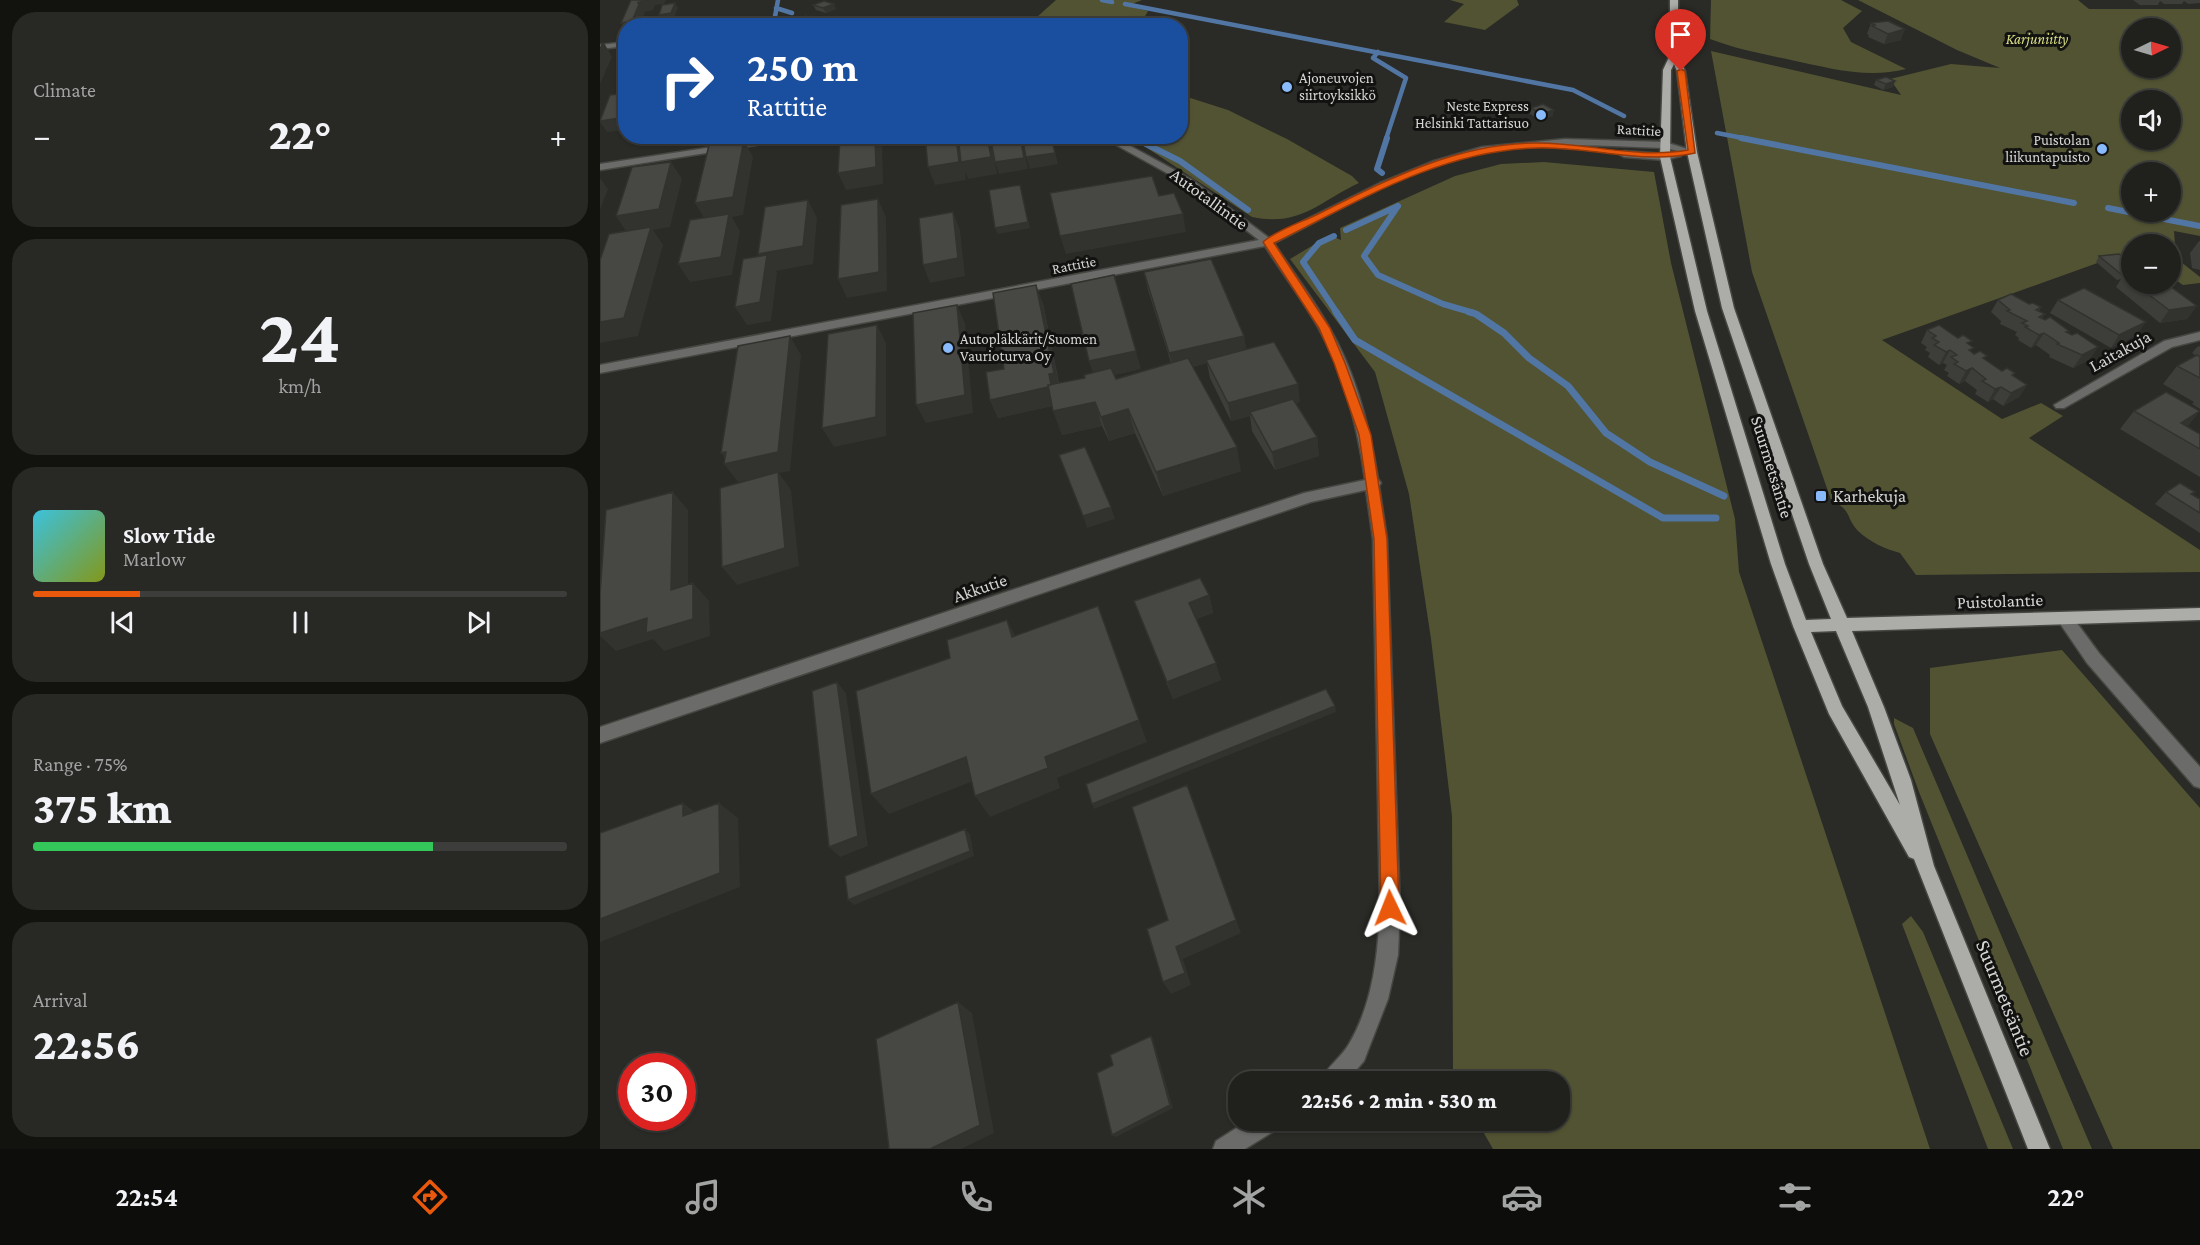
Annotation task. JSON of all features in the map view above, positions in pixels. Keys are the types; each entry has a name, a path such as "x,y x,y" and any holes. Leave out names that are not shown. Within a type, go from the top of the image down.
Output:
{"main road":[{"name":"Suurmetsäntie","path":"1674,0 1674,55 1681,71 1692,152 1728,308 1816,564 1876,707 1902,780 1925,866 2039,1149"},
{"name":"Suurmetsäntie","path":"1674,55 1667,70 1665,151 1701,311 1778,564 1835,709 1925,866"},
{"name":"Puistolantie","path":"1801,626 2200,614"}],"street":[{"path":"600,47 618,45"},
{"path":"600,167 754,144"},
{"name":"Autotallintie","path":"1120,144 1188,181 1268,242 1324,328 1340,363 1365,435 1374,483 1380,539 1390,908 1388,955 1378,999 1356,1053 1340,1071"},
{"name":"Rattitie","path":"600,369 1268,242 1383,185 1437,163 1499,147 1538,145 1692,152"},
{"name":"Laitakuja","path":"2060,405 2168,344 2200,336"},
{"name":"Akkutie","path":"600,735 1309,497 1374,483"},
{"path":"2065,619 2093,658 2200,780"},
{"path":"1224,1149 1253,1131"}],"green space":[{"path":"1056,0 1142,0 1127,6 1148,11 1144,18 1036,18"},
{"path":"1450,0 1517,0 1519,5 1485,30 1444,22 1464,4"},
{"path":"1711,0 1841,0 1862,11 1843,28 1851,42 1906,69 1862,73 1820,66 1720,43 1710,39"},
{"name":"Karjuniitty","path":"1858,0 2078,0 2089,9 2200,9 2200,236 2174,231 2174,234 2121,234 2121,255 1882,340 2002,419 2041,403 2063,416 2029,438 2200,550 2200,572 1916,575 1900,553 1878,545 1863,535 1854,526 1846,511 1831,500 1752,272 1711,51 1901,95 1890,79 1951,64 2000,68 1957,50"},
{"path":"1188,97 1228,110 1287,139 1352,176 1359,183 1297,216 1284,219 1252,217 1139,144 1188,144"},
{"path":"1544,162 1654,172 1671,263 1735,519 1739,572 1930,1149 1493,1149 1483,1131 1570,1131 1570,1071 1453,1071 1452,816 1431,639 1409,494 1375,372 1290,259 1330,235 1341,240 1340,228 1455,176 1501,164"},
{"path":"2181,262 2200,277 2200,283 2181,284"},
{"path":"2062,650 2200,808 2200,1149 2113,1149 1930,734 1930,668"},
{"path":"1894,718 1913,728 2092,1149 2063,1149 1919,792 1894,724"},
{"path":"1911,916 1923,932 2013,1149 1988,1149 1902,924"}],"building":[{"path":"631,0 647,0 640,2 633,18 623,18"},
{"path":"824,1 834,4 823,8 813,5"},
{"path":"675,3 671,13 659,15 662,5"},
{"path":"1888,21 1905,29 1888,34 1872,26 1875,25 1871,23"},
{"path":"1886,77 1895,81 1886,84 1876,80"},
{"path":"618,94 618,118 600,121 610,95"},
{"path":"1543,104 1554,110 1541,114 1531,108"},
{"path":"743,144 733,197 695,203 709,145"},
{"path":"840,144 875,144 876,167 838,173"},
{"path":"926,144 957,144 959,162 928,167"},
{"path":"959,144 989,144 991,157 961,162"},
{"path":"992,144 1021,144 1024,158 995,162"},
{"path":"1023,144 1053,144 1055,153 1026,157"},
{"path":"671,162 659,209 616,216 632,167"},
{"path":"1152,176 1159,196 1174,193 1183,214 1060,236 1050,193"},
{"path":"1020,185 1028,222 995,228 989,190"},
{"path":"878,199 879,272 838,279 841,205"},
{"path":"808,200 803,246 758,254 765,207"},
{"path":"953,212 958,258 923,265 919,218"},
{"path":"729,214 721,257 678,264 690,220"},
{"path":"651,227 624,318 600,322 600,260 609,234"},
{"path":"2119,254 2121,256 2121,274 2099,256"},
{"path":"767,255 760,302 735,307 743,259"},
{"path":"1211,259 1244,336 1169,353 1144,272"},
{"path":"1114,275 1136,351 1089,361 1071,284"},
{"path":"1036,285 1054,373 1049,374 1051,385 990,400 986,372 1004,369 993,293"},
{"path":"2084,288 2146,322 2119,335 2058,300"},
{"path":"2011,294 2029,304 2033,303 2041,307 2036,310 2045,314 2039,317 2045,320 2050,317 2069,331 2066,332 2072,335 2077,333 2098,347 2082,355 2057,344 2059,343 2044,333 2039,335 2025,327 2028,326 2022,323 2027,321 2007,311 2010,310 1998,300"},
{"path":"2148,294 2181,294 2197,306 2169,310"},
{"path":"957,305 965,395 916,405 913,313"},
{"path":"877,325 876,417 822,428 828,334"},
{"path":"1939,325 1958,338 1963,335 1972,341 1967,343 1974,348 1969,350 1974,354 1980,351 1987,356 1983,358 2002,371 2007,368 2015,373 2012,375 2027,385 2011,393 2001,387 1995,389 1982,381 1986,379 1972,368 1966,371 1954,364 1958,362 1951,357 1957,355 1934,345 1939,342 1932,338 1936,336 1927,330"},
{"path":"790,336 778,452 724,464 726,452 721,453 738,346"},
{"path":"1274,342 1298,384 1228,403 1206,360"},
{"path":"2197,355 2200,357 2200,378 2177,366"},
{"path":"1188,358 1237,447 1156,472 1128,409 1101,417 1095,402 1053,411 1048,385 1085,378 1084,375 1111,368 1116,379"},
{"path":"2166,392 2200,411 2181,423 2200,434 2200,449 2134,411"},
{"path":"1293,399 1317,437 1272,452 1250,412"},
{"path":"1085,447 1111,507 1083,516 1059,455"},
{"path":"778,472 785,548 722,567 720,488"},
{"path":"2180,483 2195,492 2191,494 2200,499 2200,513 2166,492"},
{"path":"673,492 671,590 693,583 693,619 646,633 647,618 600,633 600,594 606,510"},
{"path":"1200,578 1209,595 1189,603 1216,663 1167,682 1134,601"},
{"path":"1098,606 1139,720 1045,757 1048,768 975,796 966,757 871,794 856,691 950,658 947,640 1007,620 1012,637"},
{"path":"837,682 858,836 829,847 812,691"},
{"path":"1326,689 1335,706 1092,804 1086,784"},
{"path":"1187,785 1236,920 1176,947 1185,973 1163,982 1147,929 1168,920 1132,807"},
{"path":"683,803 683,816 719,803 720,873 600,919 600,833"},
{"path":"965,829 970,851 848,900 845,876"},
{"path":"958,1002 980,1125 930,1149 889,1149 876,1039"},
{"path":"1151,1036 1170,1105 1112,1135 1097,1073 1113,1065 1110,1055"}],"waterway":[{"path":"777,8 778,0"},
{"path":"1102,0 1112,2"},
{"path":"1125,4 1378,52"},
{"path":"775,18 777,8"},
{"path":"777,8 792,13"},
{"path":"1378,52 1573,90 1624,116"},
{"path":"1378,52 1373,58 1406,78 1386,139"},
{"path":"1717,133 1748,139"},
{"path":"1382,173 1377,169 1387,138"},
{"path":"1741,138 2074,203"},
{"path":"1146,144 1180,161 1248,210"},
{"path":"1346,230 1398,206 1364,256 1378,275 1443,304 1474,313"},
{"path":"2108,208 2200,226"},
{"path":"1334,236 1319,243 1303,262 1337,313"},
{"path":"1336,312 1355,340 1663,518 1716,518"},
{"path":"1469,312 1476,314 1504,333 1529,358 1568,386 1606,433 1650,462 1724,496"}],"place":[{"name":"Ajoneuvojen siirtoyksikkö","path":"1287,87"},
{"name":"Neste Express Helsinki Tattarisuo","path":"1541,115"},
{"name":"Puistolan liikuntapuisto","path":"2102,149"},
{"name":"Autopläkkärit/Suomen Vaurioturva Oy","path":"948,348"},
{"name":"Karhekuja","path":"1821,496"}],"route":[{"path":"1390,908 1380,539 1374,483 1365,435 1340,363 1324,328 1268,242 1383,185 1437,163 1482,150 1538,145 1665,157 1692,152 1681,71"}]}
